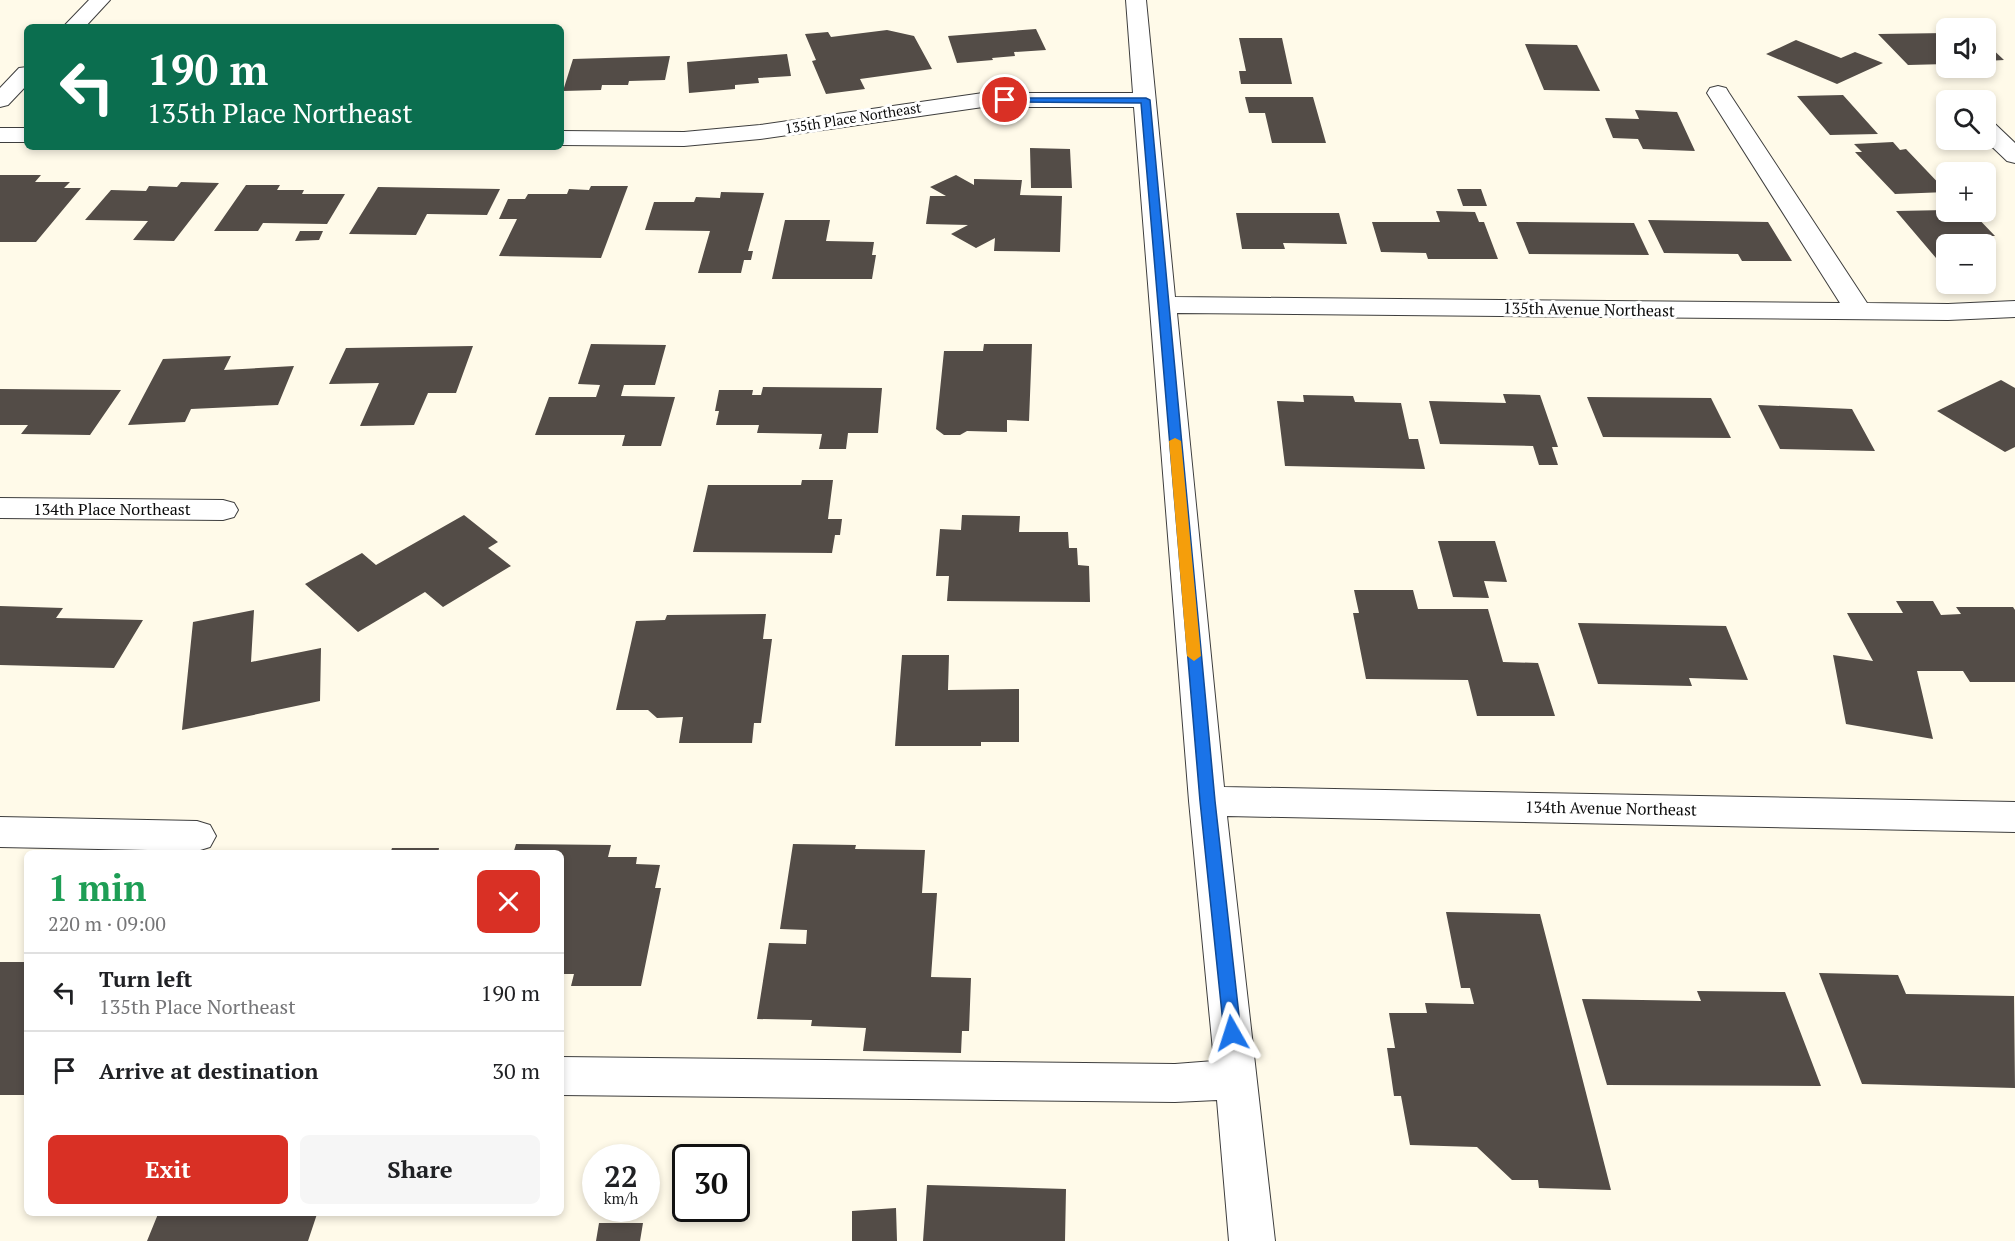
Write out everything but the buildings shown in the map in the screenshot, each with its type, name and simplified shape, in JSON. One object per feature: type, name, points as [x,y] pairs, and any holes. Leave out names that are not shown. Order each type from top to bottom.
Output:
[{"type":"street","points":[[76,24],[100,0]]},
{"type":"street","points":[[1136,0],[1207,801],[1252,1241]]},
{"type":"street","points":[[0,100],[24,76]]},
{"type":"street","points":[[1718,93],[1859,312]]},
{"type":"street","name":"135th Place Northeast","points":[[564,138],[694,138],[760,132],[983,100],[1146,100]]},
{"type":"street","points":[[0,135],[24,135]]},
{"type":"street","points":[[1996,138],[2015,156]]},
{"type":"street","name":"135th Avenue Northeast","points":[[1164,305],[1859,312],[2015,309]]},
{"type":"street","name":"134th Place Northeast","points":[[0,508],[223,510]]},
{"type":"street","name":"134th Avenue Northeast","points":[[1207,801],[2015,817]]},
{"type":"street","points":[[0,832],[197,836]]},
{"type":"street","points":[[564,1076],[1175,1083],[1237,1079]]},
{"type":"slow traffic","points":[[1175,441],[1194,656]]},
{"type":"route","points":[[1005,100],[1146,100],[1207,801],[1232,1033]]}]
